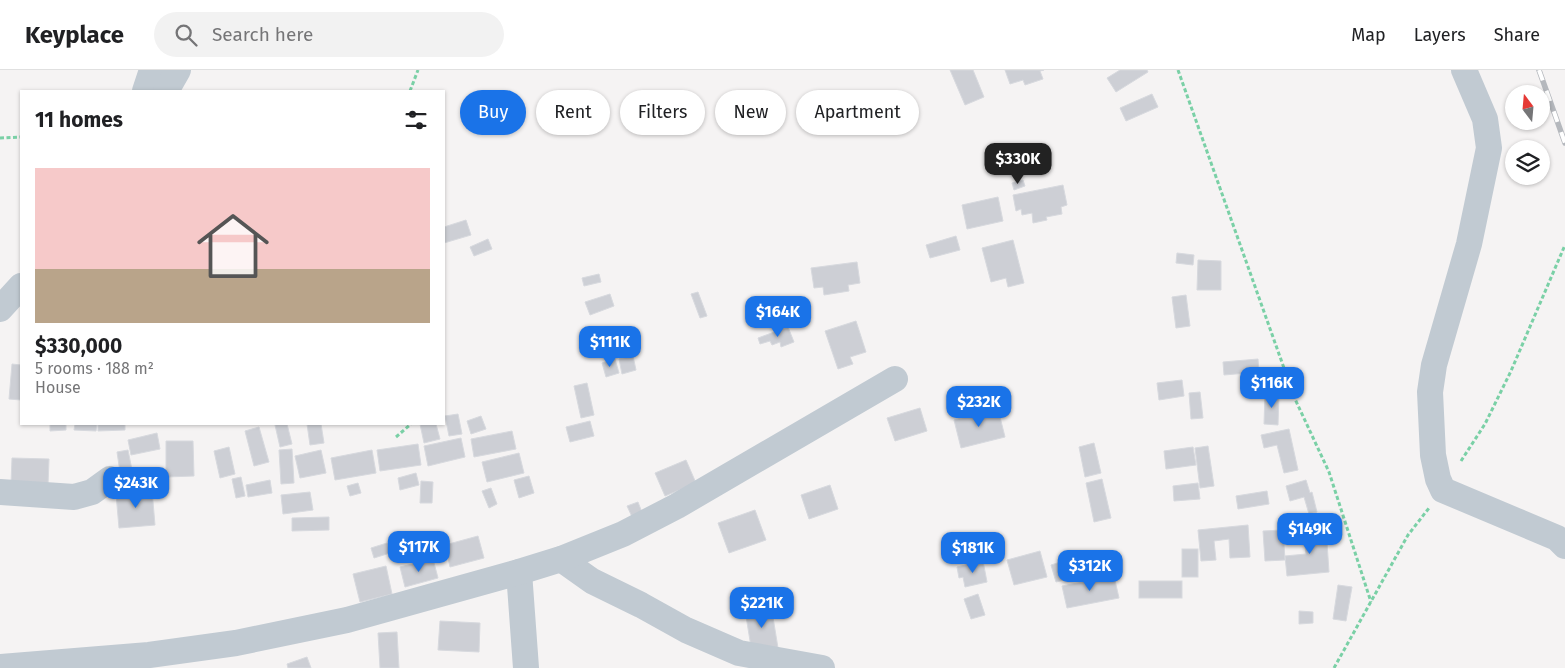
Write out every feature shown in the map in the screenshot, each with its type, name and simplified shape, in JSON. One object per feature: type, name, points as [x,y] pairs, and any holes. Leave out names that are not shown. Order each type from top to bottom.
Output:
[{"type":"street","points":[[145,90],[152,70]]},
{"type":"street","points":[[167,90],[178,70]]},
{"type":"street","points":[[1464,70],[1485,119],[1489,148],[1468,244],[1434,365],[1430,392],[1433,455],[1438,479],[1443,490],[1557,538],[1565,546]]},
{"type":"street","points":[[0,309],[20,287]]},
{"type":"street","points":[[0,667],[149,655],[236,643],[347,620],[561,559],[623,534],[678,506],[896,379]]},
{"type":"street","points":[[0,492],[74,497],[92,492],[110,479]]},
{"type":"street","points":[[561,559],[592,581],[642,605],[737,661],[822,668]]},
{"type":"street","points":[[519,572],[526,668]]},
{"type":"path","points":[[410,90],[418,70]]},
{"type":"path","points":[[1178,70],[1295,399],[1329,472],[1371,602]]},
{"type":"path","points":[[0,138],[20,137]]},
{"type":"path","points":[[1334,668],[1408,535],[1443,490],[1485,424],[1511,371],[1565,245]]},
{"type":"path","points":[[396,437],[410,425]]},
{"type":"building","points":[[950,70],[973,70],[984,97],[965,105]]},
{"type":"building","points":[[1005,70],[1044,70],[1040,71],[1043,79],[1025,85],[1023,80],[1010,84]]},
{"type":"building","points":[[1120,70],[1147,70],[1148,72],[1116,92],[1107,78]]},
{"type":"building","points":[[1152,94],[1158,107],[1126,121],[1120,108]]},
{"type":"building","points":[[1023,180],[1025,186],[1014,190],[1012,183]]},
{"type":"building","points":[[1063,185],[1067,205],[1061,207],[1062,214],[1046,217],[1047,220],[1033,223],[1032,213],[1022,215],[1021,209],[1016,211],[1013,195]]},
{"type":"building","points":[[998,197],[1003,221],[967,229],[962,205]]},
{"type":"building","points":[[466,220],[471,235],[445,243],[445,227]]},
{"type":"building","points":[[956,236],[960,250],[930,258],[926,245]]},
{"type":"building","points":[[488,239],[492,249],[474,256],[470,247]]},
{"type":"building","points":[[1013,240],[1024,283],[1008,287],[1006,278],[991,282],[982,248]]},
{"type":"building","points":[[1177,253],[1194,255],[1193,265],[1176,263]]},
{"type":"building","points":[[1198,260],[1221,261],[1221,290],[1197,290]]},
{"type":"building","points":[[857,262],[860,283],[848,285],[849,291],[824,295],[823,287],[814,288],[811,268]]},
{"type":"building","points":[[599,274],[601,282],[584,286],[582,278]]},
{"type":"building","points":[[698,292],[707,316],[700,318],[691,294]]},
{"type":"building","points":[[610,294],[614,306],[590,315],[585,302]]},
{"type":"building","points":[[1186,295],[1190,326],[1176,328],[1172,297]]},
{"type":"building","points":[[856,321],[866,352],[850,357],[853,364],[838,369],[825,331]]},
{"type":"building","points":[[788,327],[794,342],[781,347],[780,342],[772,345],[770,341],[760,344],[758,338]]},
{"type":"building","points":[[633,356],[636,370],[622,374],[619,359]]},
{"type":"building","points":[[615,359],[619,373],[606,377],[602,363]]},
{"type":"building","points":[[1258,359],[1259,372],[1224,375],[1223,362]]},
{"type":"building","points":[[12,364],[20,365],[20,400],[9,399]]},
{"type":"building","points":[[1182,380],[1184,396],[1159,400],[1157,383]]},
{"type":"building","points":[[587,383],[594,415],[581,418],[574,386]]},
{"type":"building","points":[[1200,392],[1203,418],[1191,419],[1189,393]]},
{"type":"building","points":[[1265,393],[1279,393],[1278,425],[1264,424]]},
{"type":"building","points":[[920,408],[927,431],[895,441],[887,418]]},
{"type":"building","points":[[998,409],[1005,437],[961,448],[954,420]]},
{"type":"building","points":[[458,414],[462,434],[449,436],[445,416]]},
{"type":"building","points":[[481,416],[486,429],[471,434],[467,421]]},
{"type":"building","points":[[590,421],[594,436],[570,442],[566,427]]},
{"type":"building","points":[[50,425],[66,425],[66,430],[50,431]]},
{"type":"building","points":[[75,425],[97,425],[96,431],[74,430]]},
{"type":"building","points":[[98,425],[125,425],[125,430],[98,431]]},
{"type":"building","points":[[275,425],[287,425],[292,444],[280,447]]},
{"type":"building","points":[[307,425],[321,425],[324,443],[310,445]]},
{"type":"building","points":[[420,425],[436,425],[440,439],[424,443]]},
{"type":"building","points":[[259,427],[269,462],[254,466],[245,431]]},
{"type":"building","points":[[1289,429],[1298,470],[1284,473],[1277,445],[1264,448],[1261,435]]},
{"type":"building","points":[[512,431],[516,449],[474,457],[471,439]]},
{"type":"building","points":[[157,433],[160,449],[131,455],[128,440]]},
{"type":"building","points":[[461,438],[465,457],[428,466],[424,446]]},
{"type":"building","points":[[166,441],[193,441],[194,476],[166,477]]},
{"type":"building","points":[[1094,443],[1101,473],[1085,477],[1079,447]]},
{"type":"building","points":[[418,444],[421,465],[380,471],[377,450]]},
{"type":"building","points":[[1208,446],[1214,486],[1200,488],[1195,448]]},
{"type":"building","points":[[229,447],[235,474],[220,478],[214,451]]},
{"type":"building","points":[[1193,447],[1196,465],[1166,469],[1164,451]]},
{"type":"building","points":[[292,449],[294,483],[281,484],[279,450]]},
{"type":"building","points":[[128,450],[132,470],[120,472],[117,452]]},
{"type":"building","points":[[321,450],[326,473],[300,478],[295,456]]},
{"type":"building","points":[[372,450],[376,473],[335,480],[331,458]]},
{"type":"building","points":[[519,453],[524,473],[487,482],[482,462]]},
{"type":"building","points":[[12,458],[49,459],[48,485],[11,484]]},
{"type":"building","points":[[686,460],[696,483],[665,496],[655,473]]},
{"type":"building","points":[[416,473],[419,485],[400,490],[398,478]]},
{"type":"building","points":[[529,476],[534,493],[519,498],[514,480]]},
{"type":"building","points":[[241,477],[245,496],[236,498],[232,479]]},
{"type":"building","points":[[1102,479],[1111,518],[1094,522],[1086,483]]},
{"type":"building","points":[[270,480],[272,493],[248,497],[246,485]]},
{"type":"building","points":[[1306,480],[1310,493],[1312,492],[1317,512],[1309,514],[1304,497],[1290,501],[1286,486]]},
{"type":"building","points":[[421,481],[433,482],[432,503],[420,503]]},
{"type":"building","points":[[358,483],[361,493],[350,496],[347,486]]},
{"type":"building","points":[[1198,483],[1200,499],[1174,501],[1173,486]]},
{"type":"building","points":[[830,485],[838,509],[809,519],[801,495]]},
{"type":"building","points":[[491,488],[497,504],[489,508],[482,491]]},
{"type":"building","points":[[152,490],[155,525],[119,528],[116,494]]},
{"type":"building","points":[[1267,491],[1269,504],[1238,509],[1236,496]]},
{"type":"building","points":[[310,492],[313,510],[283,514],[281,495]]},
{"type":"building","points":[[638,502],[643,515],[633,519],[627,506]]},
{"type":"building","points":[[755,510],[766,540],[729,553],[718,523]]},
{"type":"building","points":[[329,517],[329,530],[292,531],[292,518]]},
{"type":"building","points":[[1248,525],[1250,557],[1230,558],[1229,539],[1214,541],[1216,560],[1201,561],[1198,530]]},
{"type":"building","points":[[1326,528],[1329,572],[1287,576],[1285,556],[1306,554],[1303,530]]},
{"type":"building","points":[[1283,530],[1285,560],[1265,561],[1263,531]]},
{"type":"building","points":[[478,536],[484,558],[450,567],[445,545]]},
{"type":"building","points":[[432,538],[437,556],[423,559],[418,541]]},
{"type":"building","points":[[387,543],[390,553],[374,558],[371,548]]},
{"type":"building","points":[[1182,549],[1198,549],[1198,577],[1182,577]]},
{"type":"building","points":[[1040,551],[1047,577],[1014,585],[1007,560]]},
{"type":"building","points":[[433,559],[438,578],[405,587],[400,567]]},
{"type":"building","points":[[1067,560],[1073,578],[1056,582],[1051,565]]},
{"type":"building","points":[[983,561],[987,582],[965,587],[963,577],[959,578],[957,567]]},
{"type":"building","points":[[386,566],[392,594],[360,602],[353,574]]},
{"type":"building","points":[[1114,576],[1119,598],[1067,608],[1062,586]]},
{"type":"building","points":[[1139,581],[1182,581],[1182,598],[1139,598]]},
{"type":"building","points":[[1338,585],[1352,587],[1346,621],[1333,619]]},
{"type":"building","points":[[978,594],[985,615],[971,619],[964,599]]},
{"type":"building","points":[[771,605],[778,648],[752,653],[745,610]]},
{"type":"building","points":[[1299,611],[1313,612],[1313,623],[1299,624]]},
{"type":"building","points":[[440,621],[480,623],[479,652],[438,650]]},
{"type":"building","points":[[397,632],[399,668],[380,668],[378,633]]},
{"type":"building","points":[[307,657],[311,668],[288,668],[287,664]]},
{"type":"railway","points":[[1539,70],[1565,143]]}]
